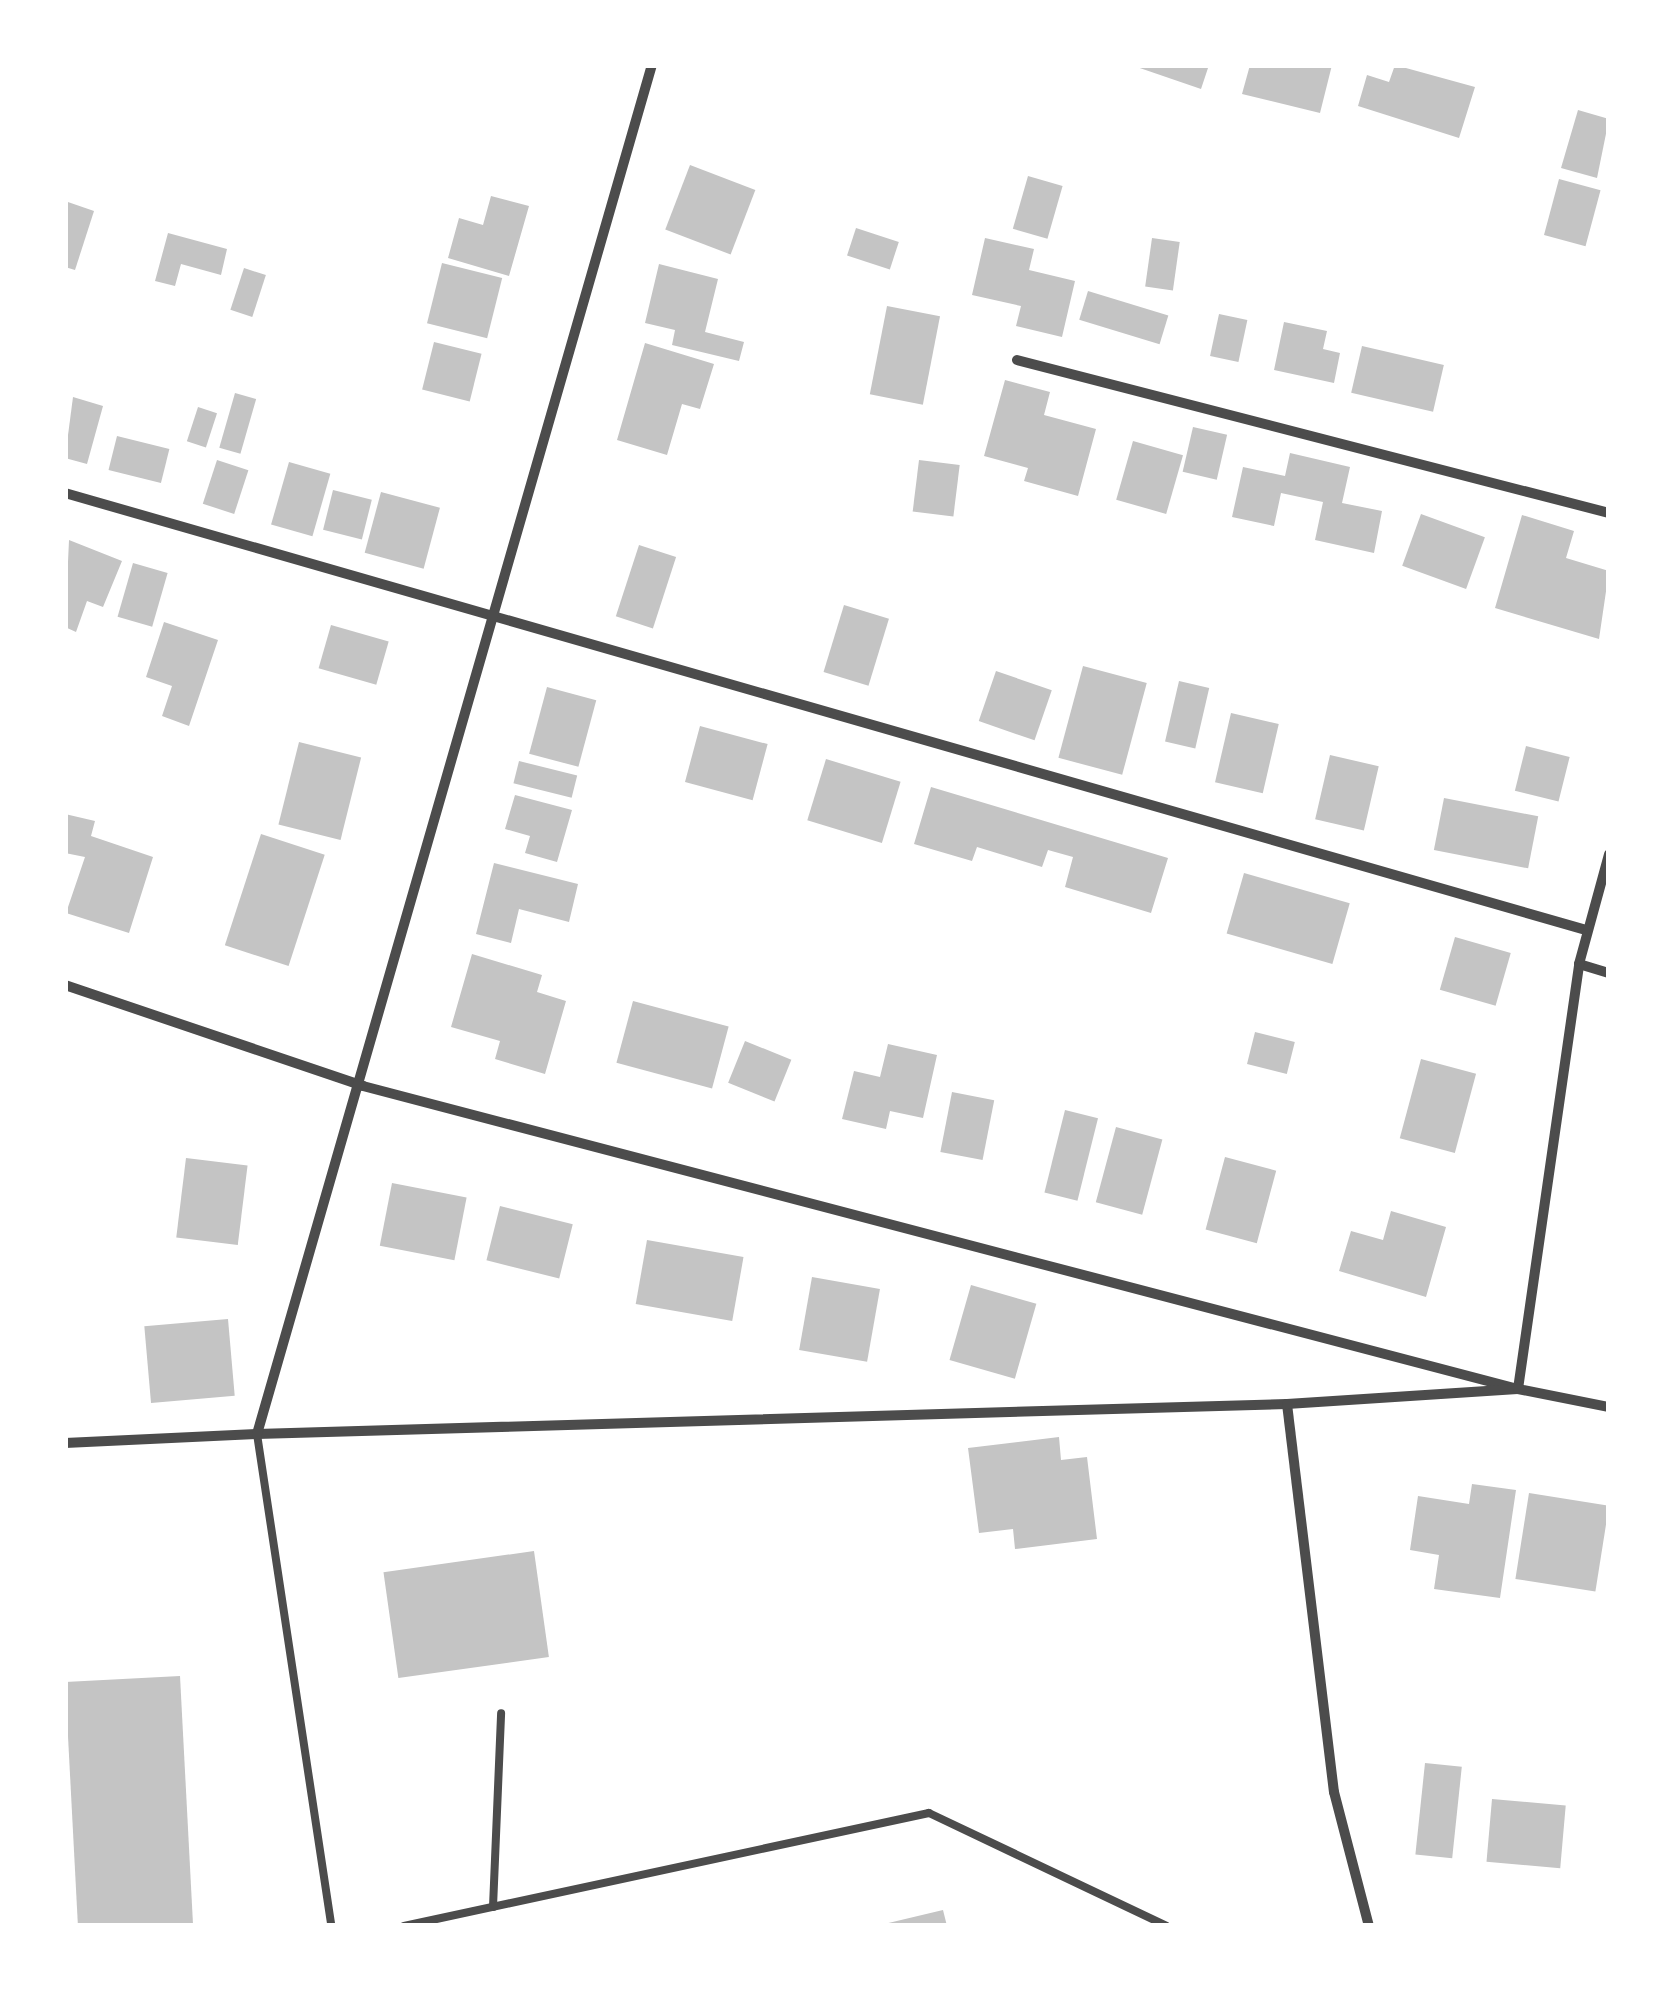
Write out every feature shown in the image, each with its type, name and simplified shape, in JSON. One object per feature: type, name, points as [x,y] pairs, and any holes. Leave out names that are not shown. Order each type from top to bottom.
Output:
[{"type":"street","points":[[258,1434],[364,1086],[652,65]]},
{"type":"street","points":[[1017,360],[1609,512]]},
{"type":"street","points":[[65,493],[1586,930]]},
{"type":"street","points":[[1518,1389],[1580,964],[1609,854]]},
{"type":"street","points":[[1580,964],[1609,973]]},
{"type":"street","points":[[65,985],[364,1086],[1518,1389],[1609,1408]]},
{"type":"street","points":[[65,1443],[1287,1404],[1518,1389]]},
{"type":"street","points":[[1287,1404],[1334,1792],[1369,1926]]},
{"type":"lane","points":[[258,1434],[331,1926]]},
{"type":"lane","points":[[493,1907],[501,1713]]},
{"type":"lane","points":[[404,1926],[929,1812],[1167,1926]]},
{"type":"building","points":[[1131,65],[1209,65],[1201,89]]},
{"type":"building","points":[[1250,65],[1332,65],[1320,113],[1242,94]]},
{"type":"building","points":[[1395,65],[1475,87],[1459,138],[1358,106],[1367,75],[1389,82]]},
{"type":"building","points":[[1578,110],[1609,119],[1597,178],[1561,168]]},
{"type":"building","points":[[690,165],[755,190],[731,255],[665,229]]},
{"type":"building","points":[[1028,176],[1063,186],[1047,239],[1013,229]]},
{"type":"building","points":[[1559,179],[1601,190],[1586,246],[1544,235]]},
{"type":"building","points":[[491,196],[529,206],[509,276],[448,258],[459,218],[483,225]]},
{"type":"building","points":[[65,201],[94,211],[75,270],[65,267]]},
{"type":"building","points":[[856,228],[899,242],[890,269],[847,256]]},
{"type":"building","points":[[168,233],[227,249],[221,275],[181,264],[175,286],[155,281]]},
{"type":"building","points":[[985,238],[1034,249],[1029,270],[1075,281],[1062,337],[1016,326],[1021,306],[972,295]]},
{"type":"building","points":[[1152,238],[1180,242],[1173,290],[1145,287]]},
{"type":"building","points":[[442,263],[502,278],[487,338],[427,323]]},
{"type":"building","points":[[659,264],[718,279],[705,332],[744,342],[739,361],[672,345],[675,330],[645,323]]},
{"type":"building","points":[[244,268],[266,275],[252,317],[230,310]]},
{"type":"building","points":[[1088,291],[1168,316],[1160,344],[1079,320]]},
{"type":"building","points":[[887,306],[940,316],[923,405],[870,394]]},
{"type":"building","points":[[1219,314],[1247,320],[1238,362],[1210,356]]},
{"type":"building","points":[[1284,322],[1327,331],[1323,349],[1340,353],[1334,383],[1274,370]]},
{"type":"building","points":[[434,342],[482,354],[470,401],[422,390]]},
{"type":"building","points":[[645,343],[714,364],[700,409],[682,404],[667,455],[617,440]]},
{"type":"building","points":[[1362,346],[1444,365],[1433,412],[1351,393]]},
{"type":"building","points":[[1005,380],[1050,392],[1044,415],[1096,429],[1078,496],[1024,481],[1028,468],[984,456]]},
{"type":"building","points":[[235,393],[256,399],[240,454],[219,448]]},
{"type":"building","points":[[73,397],[103,406],[87,464],[65,458]]},
{"type":"building","points":[[198,407],[217,413],[206,447],[187,441]]},
{"type":"building","points":[[1193,427],[1227,435],[1217,480],[1183,472]]},
{"type":"building","points":[[117,436],[169,449],[161,483],[109,470]]},
{"type":"building","points":[[1133,441],[1183,455],[1166,514],[1116,500]]},
{"type":"building","points":[[1290,453],[1350,467],[1342,503],[1382,511],[1374,553],[1315,540],[1323,502],[1281,493],[1274,526],[1232,517],[1243,467],[1285,476]]},
{"type":"building","points":[[217,460],[248,470],[234,514],[203,504]]},
{"type":"building","points":[[919,460],[960,465],[953,517],[913,512]]},
{"type":"building","points":[[289,462],[330,474],[312,536],[271,524]]},
{"type":"building","points":[[333,490],[372,500],[362,539],[323,530]]},
{"type":"building","points":[[381,492],[440,508],[424,569],[365,553]]},
{"type":"building","points":[[1421,514],[1485,537],[1466,589],[1402,566]]},
{"type":"building","points":[[1522,515],[1574,531],[1566,558],[1609,571],[1599,639],[1495,608]]},
{"type":"building","points":[[69,540],[122,561],[103,607],[87,601],[76,632],[65,627]]},
{"type":"building","points":[[639,545],[676,557],[653,628],[616,616]]},
{"type":"building","points":[[133,563],[168,573],[152,627],[118,617]]},
{"type":"building","points":[[844,605],[889,619],[868,686],[824,672]]},
{"type":"building","points":[[164,622],[218,640],[189,726],[162,716],[172,686],[146,677]]},
{"type":"building","points":[[331,625],[389,642],[376,685],[319,668]]},
{"type":"building","points":[[1083,666],[1147,683],[1122,775],[1058,758]]},
{"type":"building","points":[[996,671],[1052,690],[1035,740],[979,721]]},
{"type":"building","points":[[1179,681],[1209,688],[1195,748],[1165,741]]},
{"type":"building","points":[[547,687],[596,700],[578,767],[529,754]]},
{"type":"building","points":[[1231,713],[1279,724],[1263,793],[1215,782]]},
{"type":"building","points":[[700,726],[768,744],[753,800],[685,782]]},
{"type":"building","points":[[299,742],[361,757],[341,840],[278,824]]},
{"type":"building","points":[[1526,746],[1570,757],[1559,802],[1515,791]]},
{"type":"building","points":[[1330,755],[1379,766],[1364,831],[1315,819]]},
{"type":"building","points":[[826,759],[901,782],[882,843],[807,820]]},
{"type":"building","points":[[519,761],[577,776],[572,798],[513,783]]},
{"type":"building","points":[[931,787],[1168,858],[1151,913],[1065,887],[1073,857],[1048,850],[1042,867],[977,847],[972,861],[914,844]]},
{"type":"building","points":[[515,795],[572,810],[557,862],[525,853],[530,836],[505,829]]},
{"type":"building","points":[[1444,798],[1538,816],[1528,868],[1434,850]]},
{"type":"building","points":[[65,814],[95,821],[91,836],[153,857],[129,933],[66,913],[85,857],[65,853]]},
{"type":"building","points":[[261,834],[325,855],[289,966],[225,945]]},
{"type":"building","points":[[494,863],[578,884],[569,922],[519,909],[511,943],[476,934]]},
{"type":"building","points":[[1244,873],[1350,903],[1332,964],[1227,934]]},
{"type":"building","points":[[1455,937],[1511,953],[1496,1006],[1440,990]]},
{"type":"building","points":[[472,954],[542,975],[537,992],[566,1001],[545,1074],[495,1059],[500,1041],[451,1027]]},
{"type":"building","points":[[633,1001],[729,1027],[712,1088],[616,1063]]},
{"type":"building","points":[[1255,1032],[1295,1042],[1287,1074],[1247,1064]]},
{"type":"building","points":[[745,1041],[791,1060],[775,1101],[728,1083]]},
{"type":"building","points":[[888,1044],[937,1055],[923,1118],[890,1111],[886,1129],[842,1119],[854,1071],[880,1077]]},
{"type":"building","points":[[1421,1059],[1476,1074],[1455,1153],[1400,1138]]},
{"type":"building","points":[[952,1092],[994,1100],[983,1160],[940,1152]]},
{"type":"building","points":[[1065,1110],[1098,1118],[1077,1201],[1044,1192]]},
{"type":"building","points":[[1116,1127],[1162,1139],[1142,1215],[1096,1202]]},
{"type":"building","points":[[1225,1157],[1276,1171],[1257,1243],[1206,1229]]},
{"type":"building","points":[[186,1158],[248,1166],[238,1245],[176,1237]]},
{"type":"building","points":[[392,1183],[467,1198],[454,1260],[380,1246]]},
{"type":"building","points":[[500,1206],[573,1224],[559,1278],[486,1260]]},
{"type":"building","points":[[1391,1211],[1446,1227],[1426,1297],[1339,1271],[1351,1231],[1383,1240]]},
{"type":"building","points":[[647,1240],[744,1257],[732,1321],[636,1304]]},
{"type":"building","points":[[812,1277],[880,1289],[867,1362],[799,1350]]},
{"type":"building","points":[[971,1285],[1036,1304],[1015,1379],[950,1360]]},
{"type":"building","points":[[228,1319],[235,1396],[151,1403],[144,1326]]},
{"type":"building","points":[[1059,1437],[1061,1460],[1087,1457],[1097,1539],[1015,1549],[1013,1529],[979,1533],[968,1448]]},
{"type":"building","points":[[1472,1484],[1516,1490],[1500,1598],[1434,1589],[1439,1555],[1410,1550],[1418,1496],[1469,1504]]},
{"type":"building","points":[[1529,1493],[1609,1506],[1595,1592],[1515,1579]]},
{"type":"building","points":[[534,1551],[549,1657],[398,1678],[383,1572]]},
{"type":"building","points":[[180,1676],[193,1926],[78,1926],[65,1682]]},
{"type":"building","points":[[1425,1763],[1462,1767],[1452,1858],[1415,1854]]},
{"type":"building","points":[[1492,1799],[1566,1805],[1560,1868],[1487,1862]]},
{"type":"building","points":[[943,1910],[947,1926],[880,1926],[880,1925]]}]
